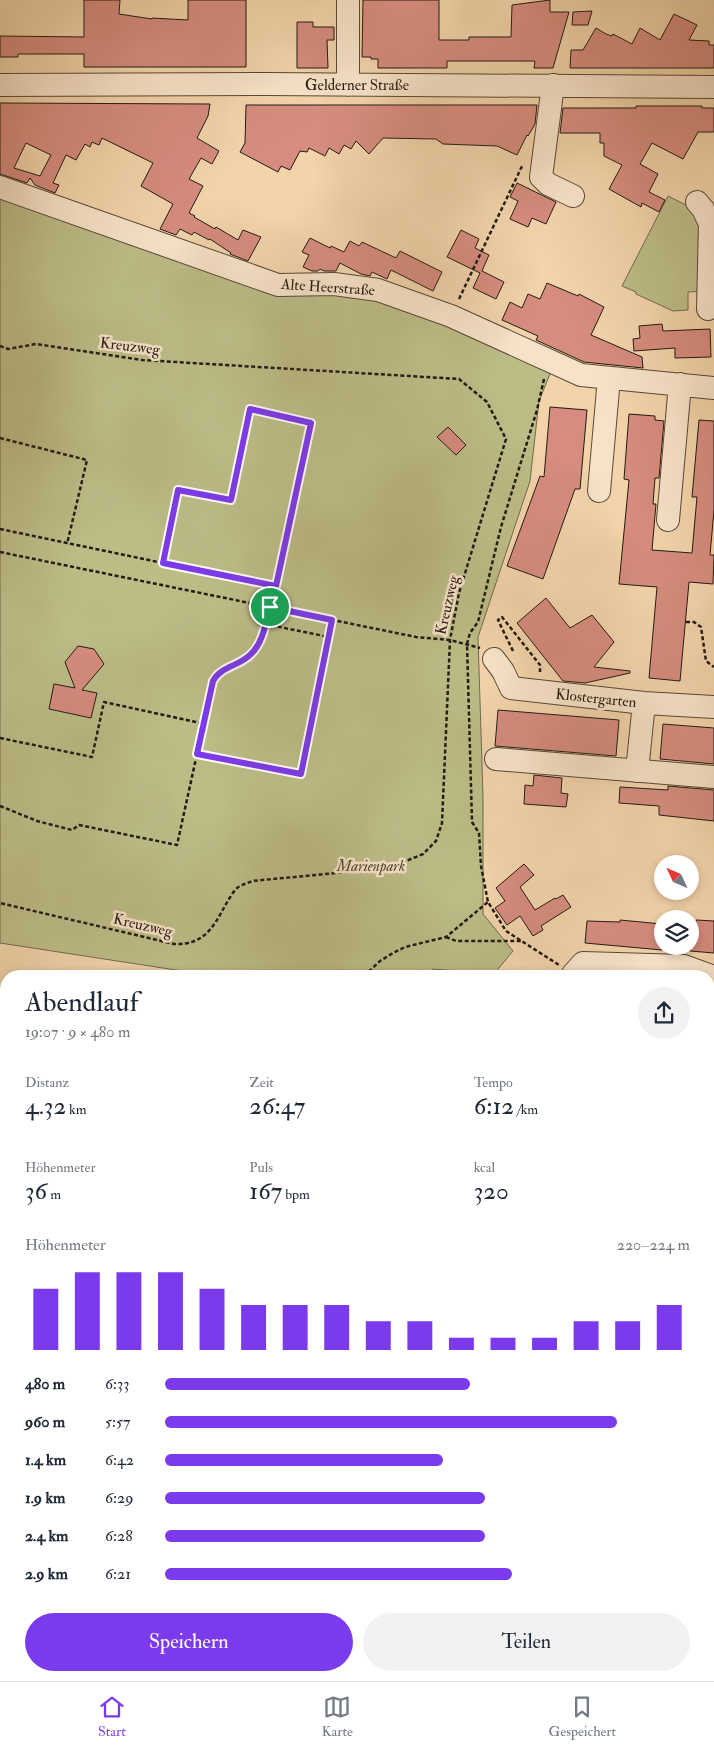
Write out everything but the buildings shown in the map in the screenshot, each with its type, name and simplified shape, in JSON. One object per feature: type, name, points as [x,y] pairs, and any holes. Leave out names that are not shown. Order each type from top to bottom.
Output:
[{"type":"street","points":[[348,0],[348,85]]},
{"type":"street","name":"Gelderner Straße","points":[[0,85],[553,85],[714,87]]},
{"type":"street","points":[[553,85],[541,177],[548,184],[573,196]]},
{"type":"street","name":"Alte Heerstraße","points":[[0,187],[278,285],[334,284],[378,290],[451,316],[581,375],[714,388]]},
{"type":"street","points":[[697,202],[703,209],[710,224],[706,309]]},
{"type":"street","points":[[600,491],[609,378]]},
{"type":"street","points":[[668,520],[680,384]]},
{"type":"street","name":"Klostergarten","points":[[504,657],[503,670],[512,688],[644,703],[714,707]]},
{"type":"street","points":[[637,771],[644,703]]},
{"type":"street","points":[[496,759],[714,777]]},
{"type":"street","points":[[600,970],[684,966],[695,970]]},
{"type":"path","points":[[451,316],[526,157]]},
{"type":"path","name":"Kreuzweg","points":[[0,346],[8,348],[36,344],[142,360],[459,379],[487,402],[506,439],[460,593],[450,640],[442,823],[436,840],[423,854],[389,868],[252,881],[239,886],[214,926],[203,938],[186,945],[174,944],[0,903]]},
{"type":"path","points":[[548,361],[537,410],[501,527],[478,622],[470,633],[467,644],[472,822],[479,833],[481,866],[488,902],[506,931],[521,941],[577,970]]},
{"type":"path","points":[[0,806],[37,821],[72,830],[79,825],[177,845],[215,677],[220,672],[251,655],[258,647],[276,586],[311,423],[250,409],[231,500],[178,490],[163,563]]},
{"type":"path","points":[[0,438],[87,460],[67,544]]},
{"type":"path","points":[[0,529],[276,586]]},
{"type":"path","points":[[0,552],[416,638],[450,640],[488,650],[504,657]]},
{"type":"path","points":[[504,657],[498,620],[502,617],[540,665]]},
{"type":"path","points":[[197,754],[301,774],[332,620]]},
{"type":"path","points":[[686,622],[694,622],[701,627],[706,661],[714,667]]},
{"type":"path","points":[[265,624],[329,637]]},
{"type":"path","points":[[0,738],[92,757],[104,702],[205,724]]},
{"type":"path","points":[[370,970],[393,953],[446,937],[488,902]]},
{"type":"path","points":[[446,937],[456,941],[521,941]]},
{"type":"green space","points":[[668,196],[704,214],[707,291],[688,292],[688,310],[673,311],[622,286]]},
{"type":"green space","name":"Marienpark","points":[[0,199],[278,288],[379,299],[552,369],[539,401],[530,481],[478,637],[483,797],[483,914],[513,951],[497,970],[176,970],[0,943]]},
{"type":"route","points":[[270,607],[258,647],[251,655],[220,672],[213,681],[197,754],[301,774],[332,620],[270,607],[276,586],[311,423],[250,409],[231,500],[178,490],[163,563],[276,586],[270,607]]}]
